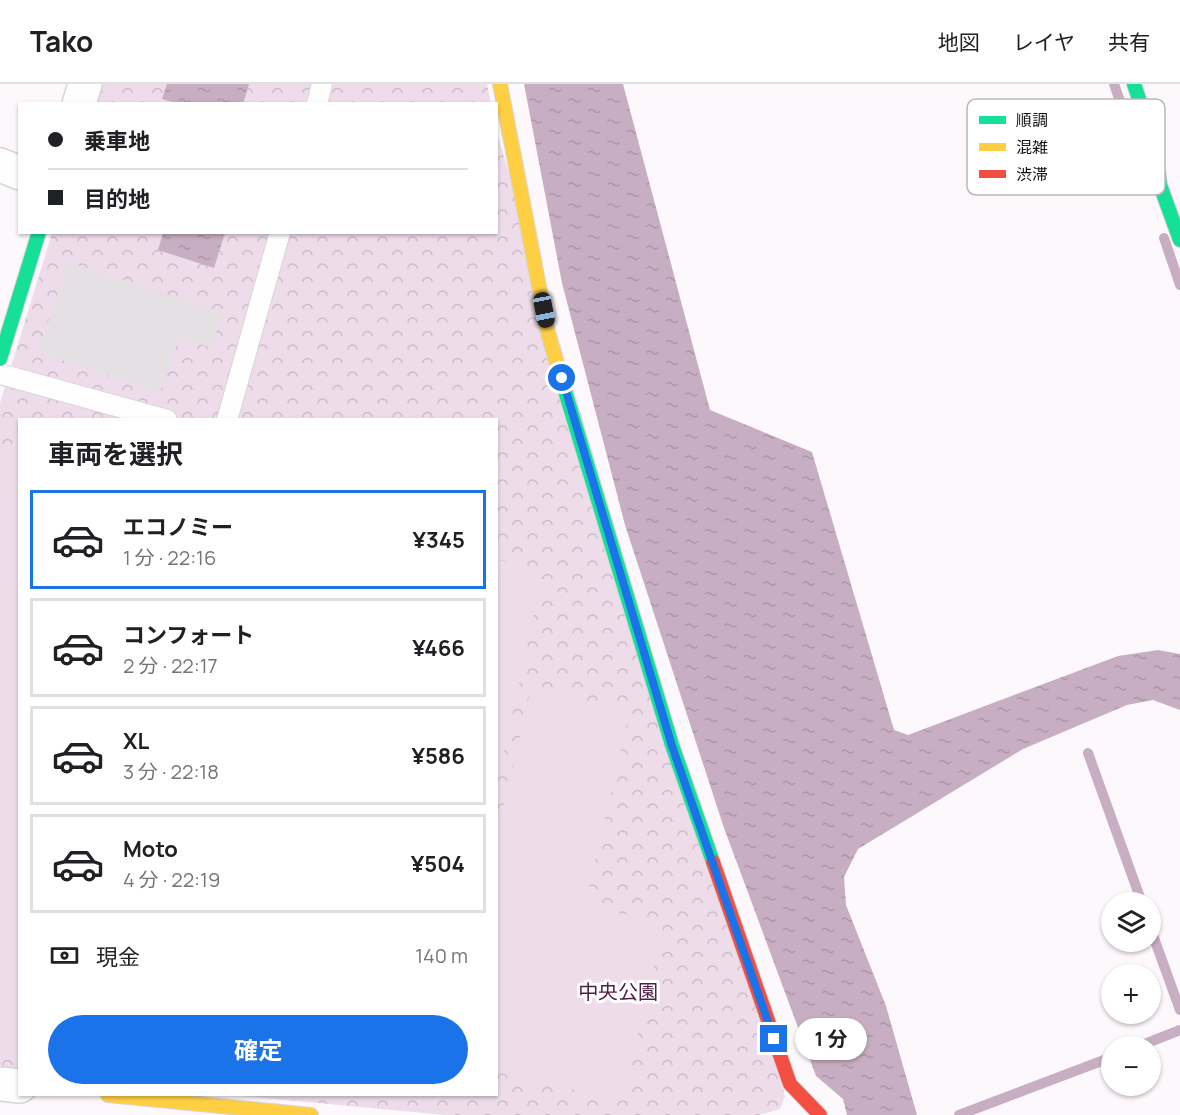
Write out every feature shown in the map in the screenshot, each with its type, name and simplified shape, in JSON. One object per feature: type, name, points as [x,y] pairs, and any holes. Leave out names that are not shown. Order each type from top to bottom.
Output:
[{"type":"street","points":[[80,102],[85,84]]},
{"type":"street","points":[[500,84],[548,333],[672,746],[790,1084],[813,1114]]},
{"type":"street","points":[[1134,84],[1139,99]]},
{"type":"street","points":[[0,165],[18,172]]},
{"type":"street","points":[[1164,195],[1180,240]]},
{"type":"street","points":[[0,359],[38,234]]},
{"type":"street","points":[[0,1084],[18,1086]]},
{"type":"street","points":[[118,1096],[311,1115]]},
{"type":"lane","points":[[318,102],[322,84]]},
{"type":"lane","points":[[228,418],[279,234]]},
{"type":"lane","points":[[0,374],[160,418]]},
{"type":"green space","points":[[98,84],[487,84],[491,102],[93,102]]},
{"type":"green space","name":"中央公園","points":[[498,136],[785,1096],[780,1109],[759,1115],[445,1115],[243,1096],[498,1096],[498,418],[18,418],[18,1075],[0,1073],[0,403],[52,234],[498,234]]},
{"type":"green space","points":[[18,443],[18,1060],[0,1058],[0,472],[5,450]]},
{"type":"green space","points":[[498,560],[543,573],[498,781]]},
{"type":"green space","points":[[531,688],[630,710],[585,905],[664,923],[622,1101],[498,1072],[498,833]]},
{"type":"water","points":[[167,84],[249,84],[244,102],[173,102],[162,99]]},
{"type":"water","points":[[524,84],[623,84],[710,410],[812,452],[894,730],[908,735],[1118,656],[1158,650],[1180,654],[1180,710],[1153,700],[1127,705],[1023,749],[858,849],[844,877],[846,905],[886,1006],[917,1115],[847,1115],[843,1099],[816,1076],[724,828],[625,525],[562,283]]},
{"type":"water","points":[[162,234],[225,234],[214,268],[158,250]]},
{"type":"building","points":[[68,262],[223,313],[211,348],[179,337],[160,393],[38,352]]},
{"type":"waterway","points":[[1114,84],[1119,99]]},
{"type":"waterway","points":[[1164,238],[1180,285]]},
{"type":"waterway","points":[[1088,753],[1138,892]]},
{"type":"waterway","points":[[1159,952],[1180,1010]]},
{"type":"waterway","points":[[1161,1038],[1180,1030]]},
{"type":"waterway","points":[[959,1115],[1101,1061]]},
{"type":"traffic: fast","points":[[1134,84],[1139,99]]},
{"type":"traffic: fast","points":[[1164,195],[1180,240]]},
{"type":"traffic: fast","points":[[0,359],[38,234]]},
{"type":"traffic: fast","points":[[562,381],[672,745],[713,862]]},
{"type":"traffic: slow","points":[[500,84],[548,333],[562,381]]},
{"type":"traffic: slow","points":[[118,1096],[311,1115]]},
{"type":"traffic: jam","points":[[713,862],[790,1084],[820,1115]]},
{"type":"route","points":[[562,378],[672,746],[774,1039]]}]
